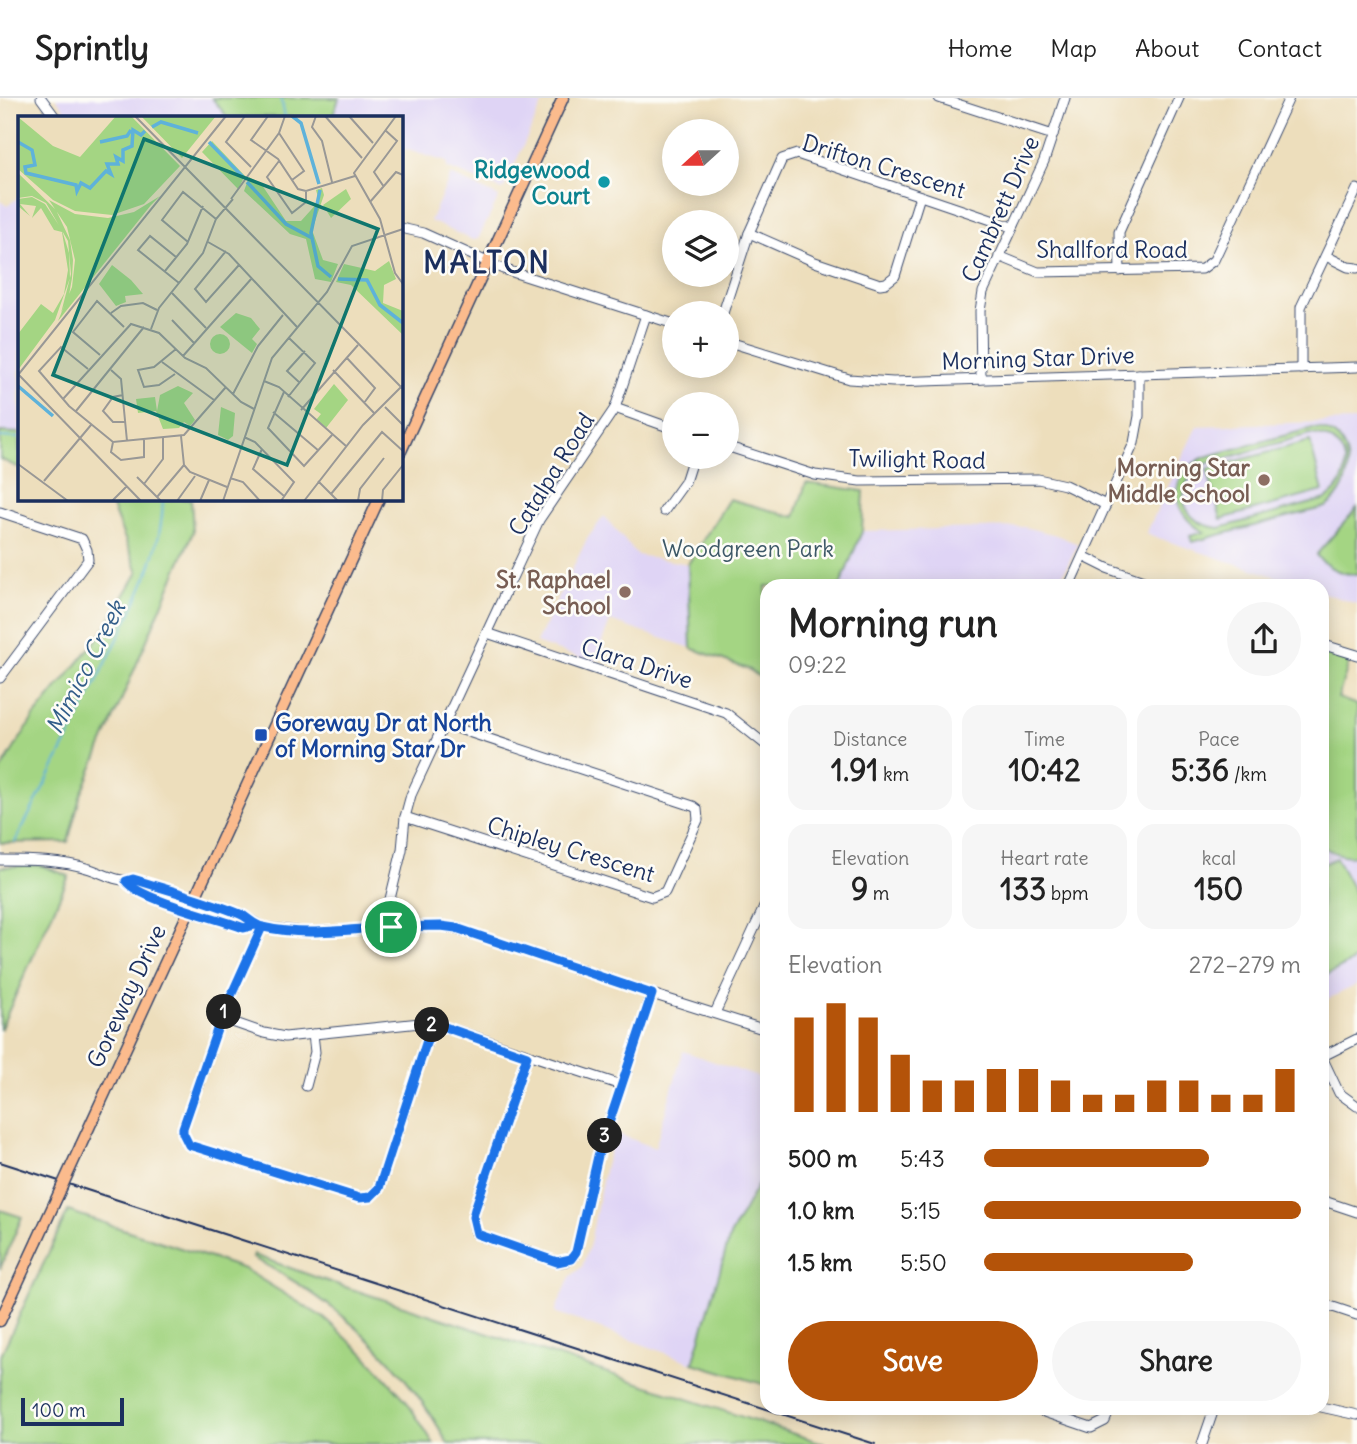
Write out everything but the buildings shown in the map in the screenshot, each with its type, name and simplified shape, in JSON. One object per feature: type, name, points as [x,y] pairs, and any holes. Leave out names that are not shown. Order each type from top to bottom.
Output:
[{"type":"main road","points":[[402,448],[563,98]]},
{"type":"main road","name":"Goreway Drive","points":[[0,1321],[379,500]]},
{"type":"street","points":[[41,98],[54,116]]},
{"type":"street","points":[[939,98],[1053,135]]},
{"type":"street","name":"Cambrett Drive","points":[[981,379],[981,302],[999,256],[1044,161],[1065,98]]},
{"type":"street","points":[[1119,271],[1119,232],[1180,98]]},
{"type":"street","name":"Shallford Road","points":[[999,256],[1038,272],[1202,269],[1214,260],[1289,98]]},
{"type":"street","name":"Drifton Crescent","points":[[727,301],[749,233],[782,159],[790,154],[1012,227]]},
{"type":"street","points":[[1301,369],[1300,314],[1357,189]]},
{"type":"street","points":[[749,233],[815,262],[880,284],[886,283],[895,276],[920,196]]},
{"type":"street","points":[[402,228],[423,233],[487,262],[662,320]]},
{"type":"street","points":[[1326,256],[1348,267],[1357,268]]},
{"type":"street","name":"Catalpa Road","points":[[391,927],[390,900],[411,795],[539,520],[615,408],[646,315]]},
{"type":"street","name":"Morning Star Drive","points":[[739,345],[849,379],[893,382],[1357,367]]},
{"type":"street","points":[[1072,579],[1136,436],[1139,374]]},
{"type":"street","points":[[615,408],[662,425]]},
{"type":"street","name":"Twilight Road","points":[[739,450],[815,475],[860,481],[1053,481],[1106,505]]},
{"type":"street","points":[[664,511],[685,482],[689,469]]},
{"type":"street","points":[[0,512],[82,540],[88,551],[88,560],[0,678]]},
{"type":"street","points":[[1083,556],[1138,579]]},
{"type":"street","name":"Clara Drive","points":[[487,633],[726,713],[760,740]]},
{"type":"street","points":[[1329,646],[1357,655]]},
{"type":"street","name":"Chipley Crescent","points":[[405,817],[652,897],[665,892],[698,820],[697,809],[693,806],[444,724]]},
{"type":"street","points":[[0,860],[64,863],[126,881],[133,879],[192,905],[243,915],[259,926],[305,932],[391,927],[456,928],[760,1028]]},
{"type":"street","points":[[715,1013],[760,916]]},
{"type":"street","points":[[259,926],[221,1018],[183,1128],[189,1145],[364,1199],[379,1188],[432,1025]]},
{"type":"street","points":[[527,1056],[475,1209],[474,1227],[477,1234],[557,1262],[571,1259],[576,1252],[598,1156],[652,994]]},
{"type":"street","points":[[221,1018],[285,1037],[420,1023],[432,1025],[621,1085]]},
{"type":"street","points":[[306,1086],[315,1052],[313,1034]]},
{"type":"street","points":[[1329,1054],[1357,1040]]},
{"type":"street","points":[[1329,1072],[1339,1093],[1357,1105]]},
{"type":"street","points":[[1329,1203],[1357,1212]]},
{"type":"street","points":[[1329,1306],[1357,1315]]},
{"type":"street","points":[[1329,1409],[1357,1415]]},
{"type":"street","points":[[1053,1415],[1091,1428],[1105,1421],[1108,1415]]},
{"type":"street","points":[[1202,1444],[1212,1415]]},
{"type":"shaded area","points":[[56,98],[212,98],[226,116],[69,116]]},
{"type":"shaded area","points":[[339,98],[545,98],[503,190],[447,168],[447,162],[402,148],[402,116],[333,116]]},
{"type":"shaded area","points":[[451,175],[499,197],[478,239],[473,240],[430,221]]},
{"type":"shaded area","points":[[18,198],[18,433],[0,432],[0,201],[7,206]]},
{"type":"shaded area","name":"Morning Star Middle School","points":[[1357,421],[1357,604],[1329,595],[1329,579],[1283,579],[1146,534],[1197,426]]},
{"type":"shaded area","name":"St. Raphael School","points":[[604,516],[637,555],[688,564],[691,648],[610,621],[594,663],[536,643],[587,539]]},
{"type":"shaded area","points":[[1024,527],[1078,544],[1060,579],[843,579],[862,531]]},
{"type":"shaded area","points":[[1357,819],[1357,985],[1329,998],[1329,833]]},
{"type":"shaded area","points":[[683,1051],[760,1078],[760,1181],[730,1236],[693,1363],[555,1312],[570,1277],[582,1267],[590,1244],[605,1166],[616,1133],[655,1148]]},
{"type":"green space","points":[[212,98],[339,98],[333,116],[226,116]]},
{"type":"green space","points":[[1313,428],[1327,431],[1338,439],[1345,449],[1348,461],[1343,486],[1336,498],[1326,507],[1192,542],[1190,536],[1204,532],[1184,515],[1177,494],[1184,473],[1205,457]],"holes":[[[1310,434],[1334,442],[1345,459],[1342,480],[1326,499],[1220,528],[1196,520],[1189,513],[1185,504],[1186,484],[1202,465]]]},
{"type":"green space","points":[[0,432],[18,433],[18,468],[0,459]]},
{"type":"green space","points":[[1310,441],[1323,491],[1221,519],[1207,469]]},
{"type":"green space","name":"Woodgreen Park","points":[[806,483],[864,491],[862,531],[843,579],[760,579],[760,678],[750,670],[691,648],[688,564],[729,499],[795,517]]},
{"type":"green space","points":[[109,500],[191,500],[193,532],[80,797],[68,842],[0,843],[0,771],[33,718],[103,632],[138,572]]},
{"type":"green space","points":[[1357,508],[1357,574],[1351,574],[1334,569],[1316,555]]},
{"type":"green space","points":[[1329,656],[1349,662],[1338,698],[1357,705],[1357,855],[1338,854],[1329,850]]},
{"type":"green space","points":[[1336,858],[1357,897],[1357,959],[1329,974],[1329,861]]},
{"type":"green space","points":[[40,865],[69,876],[0,1030],[0,867]]},
{"type":"green space","points":[[760,1181],[760,1383],[693,1363],[730,1236]]},
{"type":"green space","points":[[0,1210],[22,1217],[0,1269]]},
{"type":"green space","points":[[68,1211],[244,1269],[324,1318],[363,1353],[405,1399],[434,1444],[0,1444],[0,1357]]},
{"type":"green space","points":[[254,1255],[825,1444],[448,1444],[410,1386],[365,1336],[313,1293],[253,1258]]},
{"type":"waterway","name":"Mimico Creek","points":[[281,98],[285,116]]},
{"type":"waterway","points":[[0,437],[18,438]]},
{"type":"waterway","name":"Mimico Creek","points":[[15,842],[142,587],[157,544],[163,500]]},
{"type":"railway","points":[[0,1162],[760,1407]]},
{"type":"railway","points":[[785,1415],[875,1444]]},
{"type":"place","name":"Ridgewood Court","points":[[604,182]]},
{"type":"place","name":"Morning Star Middle School","points":[[1264,480]]},
{"type":"place","name":"St. Raphael School","points":[[625,592]]},
{"type":"place","name":"Goreway Dr at North of Morning Star Dr","points":[[261,735]]},
{"type":"district","name":"MALTON","points":[[487,262]]},
{"type":"route","points":[[391,927],[305,932],[262,927],[243,915],[178,893],[133,879],[126,881],[131,888],[171,904],[244,928],[255,925],[262,927],[221,1018],[183,1128],[185,1140],[189,1145],[359,1198],[370,1197],[379,1188],[432,1025],[442,1026],[527,1056],[475,1209],[473,1217],[477,1234],[557,1262],[571,1259],[576,1252],[598,1156],[652,994],[456,928],[391,927]]}]
